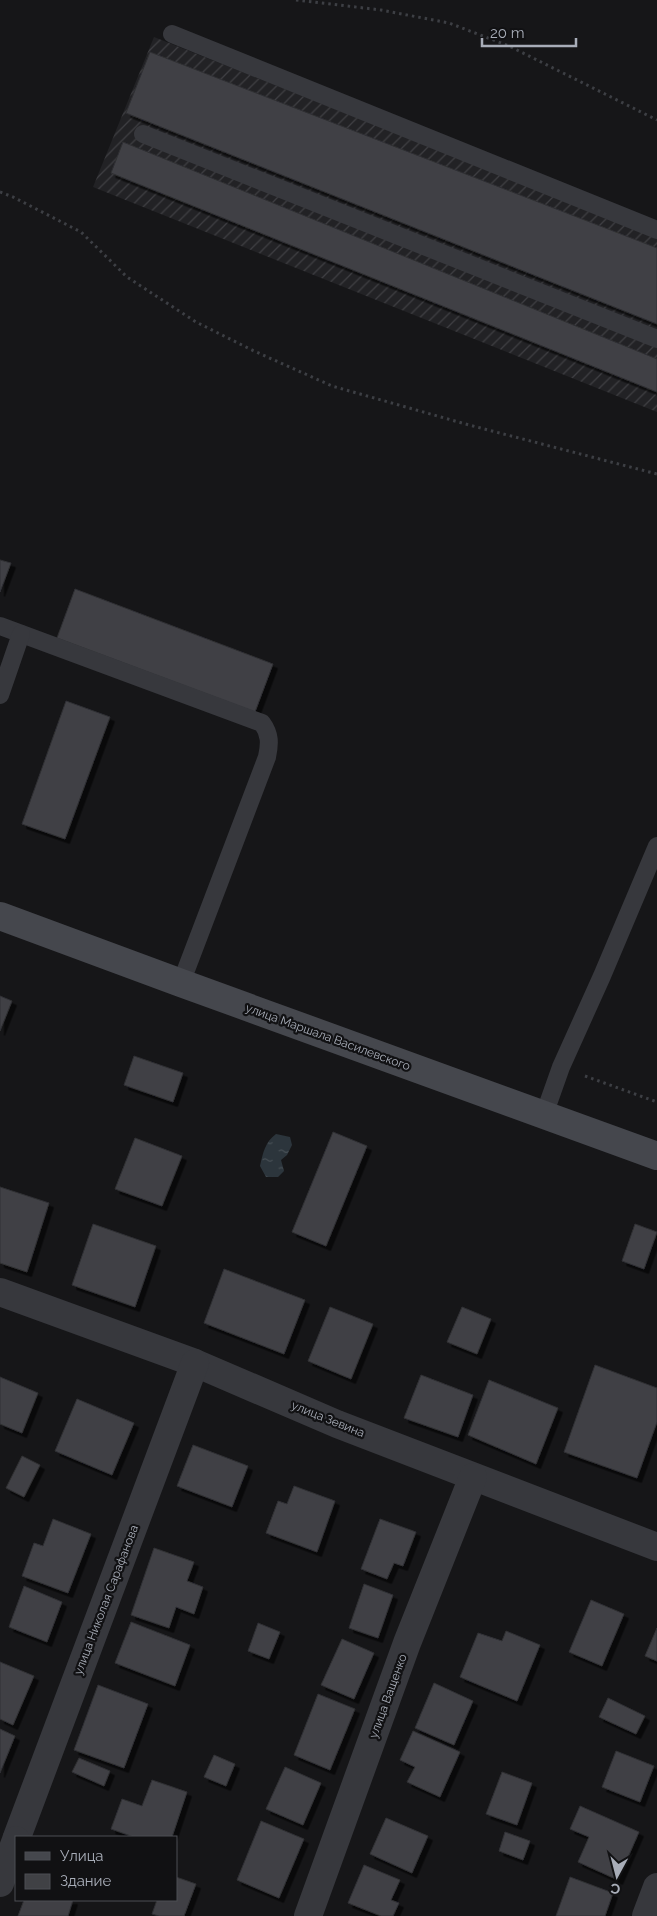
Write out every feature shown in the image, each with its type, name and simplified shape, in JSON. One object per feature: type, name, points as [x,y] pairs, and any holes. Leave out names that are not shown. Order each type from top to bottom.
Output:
[{"type":"main road","name":"улица Маршала Василевского","points":[[0,916],[181,984],[657,1156]]},
{"type":"street","name":"улица Зевина","points":[[0,1292],[196,1363],[337,1424],[657,1547]]},
{"type":"street","name":"улица Николая Сарафанова","points":[[18,1836],[196,1363]]},
{"type":"street","name":"улица Ващенко","points":[[308,1916],[407,1643],[473,1477]]},
{"type":"street","name":"улица Николая Сарафанова","points":[[0,1883],[15,1844]]},
{"type":"street","points":[[646,1916],[657,1887]]},
{"type":"lane","points":[[172,34],[657,230]]},
{"type":"lane","points":[[143,134],[657,339]]},
{"type":"lane","points":[[0,626],[262,723],[268,731],[270,743],[267,757],[181,984]]},
{"type":"lane","points":[[0,695],[21,634]]},
{"type":"lane","points":[[544,1115],[561,1067],[657,846]]},
{"type":"path","points":[[296,0],[381,10],[449,23],[508,46],[657,120]]},
{"type":"path","points":[[0,192],[81,232],[127,277],[196,322],[254,351],[332,386],[469,425],[657,474]]},
{"type":"path","points":[[561,1067],[657,1102]]},
{"type":"shaded area","points":[[154,37],[657,237],[657,412],[93,187]]},
{"type":"water","points":[[276,1134],[290,1137],[292,1145],[287,1155],[281,1160],[284,1171],[278,1177],[266,1177],[260,1166],[263,1152]]},
{"type":"building","points":[[150,52],[657,248],[657,324],[126,113]]},
{"type":"building","points":[[123,142],[657,359],[657,392],[111,173]]},
{"type":"building","points":[[0,560],[11,563],[0,592]]},
{"type":"building","points":[[75,589],[273,664],[255,712],[57,638]]},
{"type":"building","points":[[66,701],[110,717],[65,839],[22,824]]},
{"type":"building","points":[[0,996],[12,1001],[0,1031]]},
{"type":"building","points":[[134,1056],[183,1073],[173,1102],[124,1085]]},
{"type":"building","points":[[333,1132],[367,1146],[326,1246],[292,1232]]},
{"type":"building","points":[[135,1138],[182,1156],[162,1206],[115,1189]]},
{"type":"building","points":[[0,1187],[49,1203],[27,1272],[0,1263]]},
{"type":"building","points":[[93,1224],[156,1246],[135,1307],[72,1285]]},
{"type":"building","points":[[635,1224],[657,1232],[644,1269],[622,1261]]},
{"type":"building","points":[[224,1269],[305,1300],[284,1354],[204,1323]]},
{"type":"building","points":[[330,1307],[373,1324],[351,1379],[308,1361]]},
{"type":"building","points":[[462,1307],[491,1319],[477,1354],[447,1342]]},
{"type":"building","points":[[595,1365],[657,1388],[657,1422],[637,1478],[564,1452]]},
{"type":"building","points":[[421,1375],[473,1395],[458,1437],[404,1418]]},
{"type":"building","points":[[0,1377],[38,1393],[22,1433],[0,1424]]},
{"type":"building","points":[[489,1380],[558,1408],[536,1464],[468,1435]]},
{"type":"building","points":[[77,1399],[134,1423],[112,1475],[55,1451]]},
{"type":"building","points":[[193,1445],[248,1466],[232,1507],[177,1486]]},
{"type":"building","points":[[22,1456],[40,1465],[24,1497],[6,1488]]},
{"type":"building","points":[[294,1486],[335,1501],[317,1552],[266,1533],[278,1501],[287,1504]]},
{"type":"building","points":[[53,1519],[91,1534],[68,1593],[22,1576],[34,1543],[43,1546]]},
{"type":"building","points":[[380,1519],[416,1532],[403,1566],[394,1563],[387,1579],[361,1569]]},
{"type":"building","points":[[154,1548],[194,1562],[187,1581],[203,1587],[194,1614],[176,1607],[169,1628],[131,1615]]},
{"type":"building","points":[[364,1584],[393,1595],[378,1638],[349,1628]]},
{"type":"building","points":[[24,1586],[62,1602],[47,1642],[9,1627]]},
{"type":"building","points":[[591,1600],[624,1614],[602,1666],[569,1652]]},
{"type":"building","points":[[131,1622],[190,1645],[175,1686],[115,1663]]},
{"type":"building","points":[[258,1623],[280,1632],[269,1659],[248,1651]]},
{"type":"building","points":[[657,1628],[657,1661],[645,1656]]},
{"type":"building","points":[[506,1631],[540,1645],[517,1701],[460,1677],[478,1633],[502,1641]]},
{"type":"building","points":[[342,1639],[374,1653],[354,1699],[321,1685]]},
{"type":"building","points":[[0,1662],[34,1676],[13,1725],[0,1719]]},
{"type":"building","points":[[434,1683],[473,1701],[454,1745],[415,1728]]},
{"type":"building","points":[[98,1685],[148,1704],[124,1768],[74,1750]]},
{"type":"building","points":[[318,1694],[355,1709],[330,1770],[294,1755]]},
{"type":"building","points":[[608,1698],[645,1716],[636,1734],[599,1717]]},
{"type":"building","points":[[0,1729],[15,1736],[0,1773]]},
{"type":"building","points":[[413,1731],[460,1752],[440,1797],[407,1782],[415,1767],[400,1760]]},
{"type":"building","points":[[616,1751],[654,1766],[640,1802],[602,1787]]},
{"type":"building","points":[[214,1755],[235,1764],[226,1786],[204,1777]]},
{"type":"building","points":[[79,1758],[110,1771],[104,1786],[72,1772]]},
{"type":"building","points":[[285,1767],[321,1783],[303,1825],[266,1809]]},
{"type":"building","points":[[502,1772],[532,1783],[517,1825],[486,1814]]},
{"type":"building","points":[[152,1780],[187,1792],[172,1836],[131,1836],[111,1829],[122,1799],[142,1806]]},
{"type":"building","points":[[580,1806],[639,1832],[618,1880],[578,1862],[589,1837],[570,1829]]},
{"type":"building","points":[[386,1818],[428,1836],[412,1873],[370,1854]]},
{"type":"building","points":[[261,1821],[304,1839],[279,1898],[237,1880]]},
{"type":"building","points":[[505,1832],[530,1841],[523,1860],[499,1851]]},
{"type":"building","points":[[364,1865],[400,1880],[391,1900],[399,1903],[393,1916],[381,1916],[348,1903]]},
{"type":"building","points":[[570,1877],[613,1893],[605,1916],[556,1916]]},
{"type":"building","points":[[178,1878],[196,1884],[184,1916],[159,1916],[152,1914],[157,1901],[178,1901]]},
{"type":"building","points":[[24,1901],[73,1901],[68,1916],[18,1916]]}]
